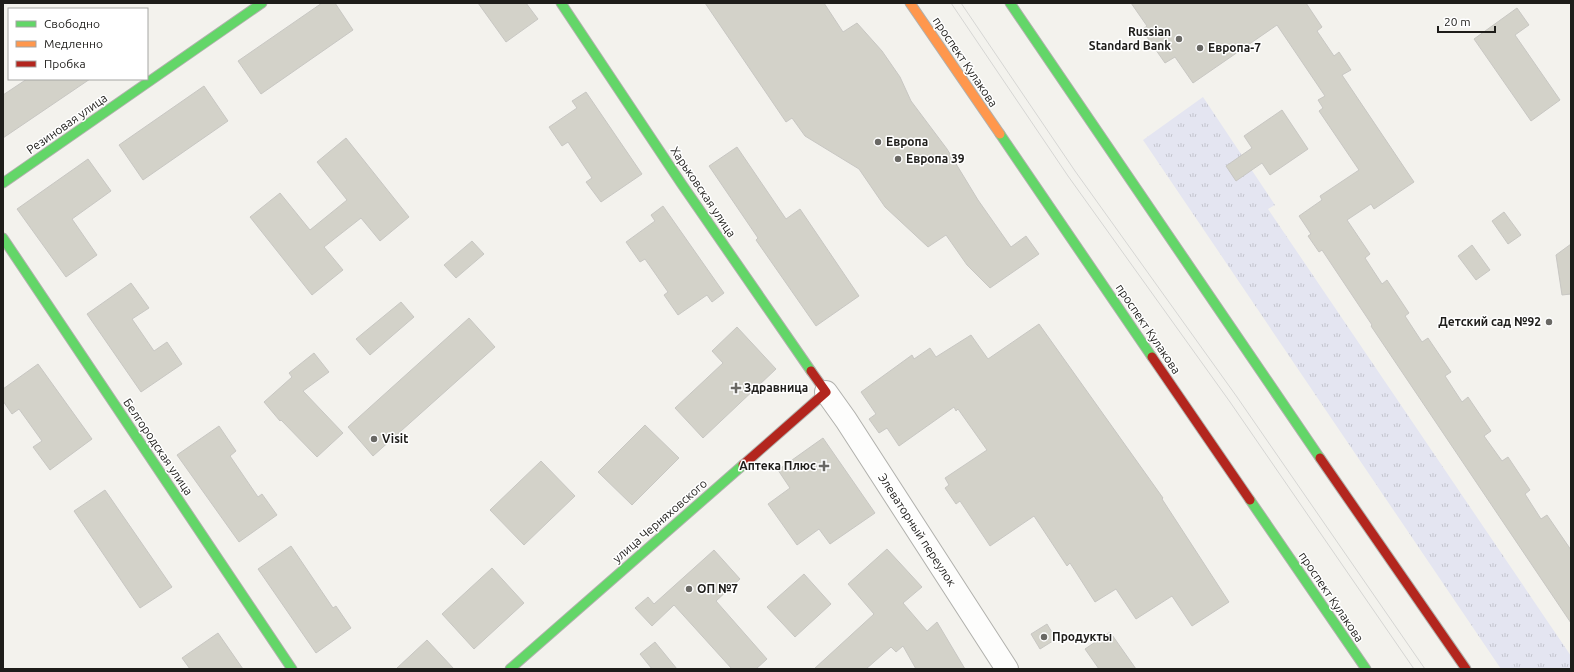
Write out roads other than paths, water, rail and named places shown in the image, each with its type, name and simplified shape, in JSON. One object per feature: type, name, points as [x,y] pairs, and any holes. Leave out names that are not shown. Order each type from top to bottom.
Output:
[{"type":"main road","name":"Резиновая улица","points":[[3,183],[262,3]]},
{"type":"main road","name":"Харьковская улица","points":[[562,3],[681,183],[826,392]]},
{"type":"main road","name":"проспект Кулакова","points":[[910,3],[1366,669]]},
{"type":"main road","points":[[1010,3],[1270,386],[1466,669]]},
{"type":"main road","name":"Белгородская улица","points":[[3,238],[292,669]]},
{"type":"main road","name":"улица Черняховского","points":[[510,669],[826,392]]},
{"type":"street","name":"Элеваторный переулок","points":[[826,392],[846,420],[1007,669]]},
{"type":"tram line","points":[[951,3],[1068,176],[1230,402],[1414,669]]},
{"type":"tram line","points":[[961,3],[1075,171],[1237,397],[1425,669]]},
{"type":"place","name":"Russian Standard Bank","points":[[1179,39]]},
{"type":"place","name":"Европа-7","points":[[1200,48]]},
{"type":"place","name":"Европа","points":[[878,142]]},
{"type":"place","name":"Европа 39","points":[[898,159]]},
{"type":"place","name":"Детский сад №92","points":[[1549,322]]},
{"type":"place","name":"Здравница","points":[[736,388]]},
{"type":"place","name":"Visit","points":[[374,439]]},
{"type":"place","name":"Аптека Плюс","points":[[824,466]]},
{"type":"place","name":"ОП №7","points":[[689,589]]},
{"type":"place","name":"Продукты","points":[[1044,637]]}]
